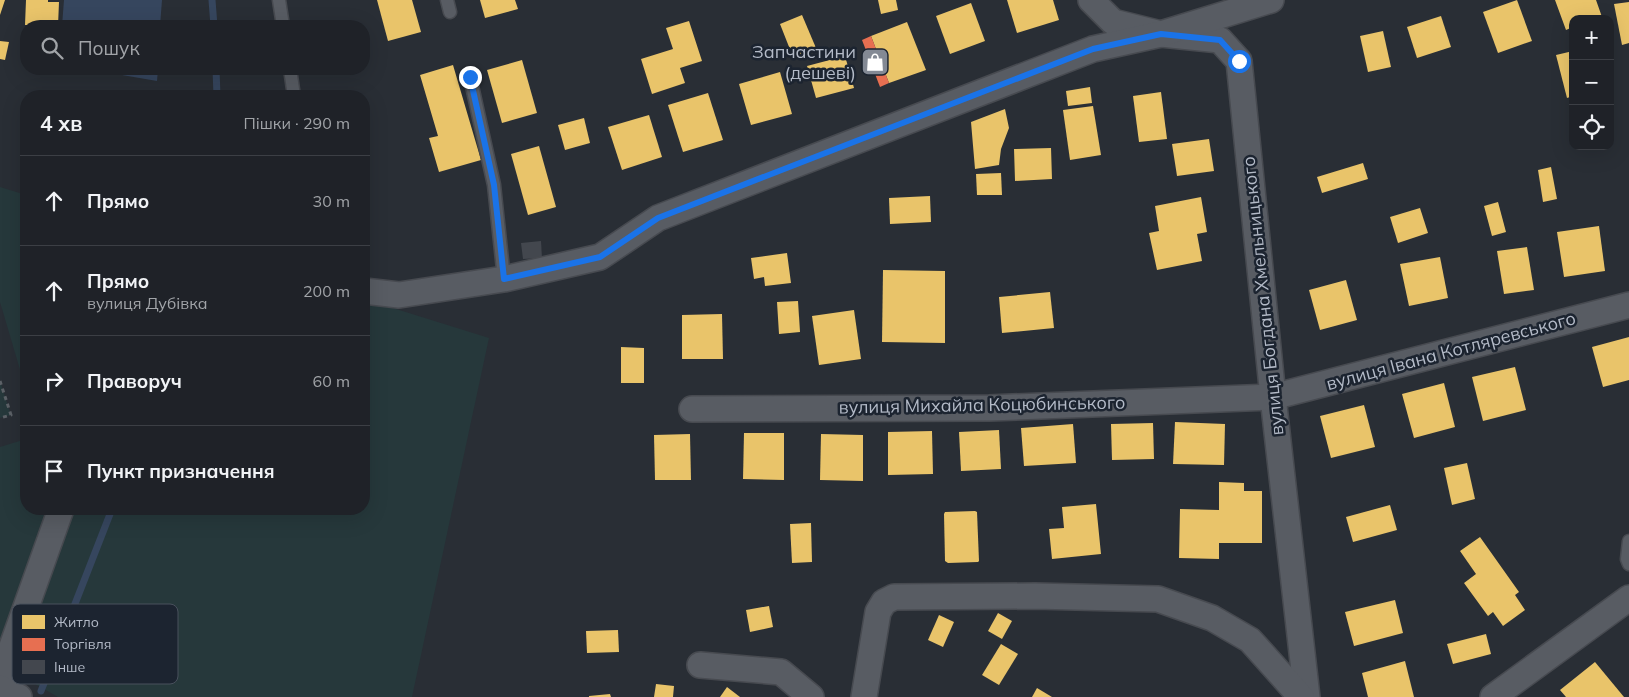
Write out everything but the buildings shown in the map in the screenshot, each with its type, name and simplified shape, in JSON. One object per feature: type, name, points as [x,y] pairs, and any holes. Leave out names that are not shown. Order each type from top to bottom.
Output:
[{"type":"street","name":"вулиця Богдана Хмельницького","points":[[1090,0],[1113,22],[1161,34],[1220,40],[1239,61],[1273,397],[1307,697]]},
{"type":"street","points":[[370,291],[399,295],[504,279],[600,257],[658,218],[1093,49],[1161,34],[1272,0]]},
{"type":"street","name":"вулиця Івана Котляревського","points":[[1273,397],[1629,305]]},
{"type":"street","name":"вулиця Михайла Коцюбинського","points":[[692,409],[989,408],[1273,397]]},
{"type":"street","points":[[27,604],[59,515]]},
{"type":"street","points":[[864,697],[878,612],[884,602],[894,597],[1035,596],[1158,599],[1212,618],[1250,640],[1302,697]]},
{"type":"street","points":[[1494,697],[1629,598]]},
{"type":"street","points":[[0,680],[12,646]]},
{"type":"street","points":[[700,665],[782,672],[811,697]]},
{"type":"street","points":[[0,688],[19,697]]},
{"type":"lane","points":[[279,0],[282,20]]},
{"type":"lane","points":[[291,75],[293,90]]},
{"type":"lane","points":[[470,77],[494,185],[504,279]]},
{"type":"lane","points":[[1629,541],[1627,559],[1629,564]]},
{"type":"path","points":[[0,381],[11,415],[0,418]]},
{"type":"shaded area","points":[[0,187],[20,193],[20,370],[0,302]]},
{"type":"shaded area","points":[[370,301],[489,338],[412,697],[58,697],[35,684],[178,684],[178,604],[12,604],[12,671],[0,664],[0,447],[20,441],[20,515],[370,515]]},
{"type":"shaded area","points":[[0,381],[11,415],[0,418]]},
{"type":"water","points":[[64,0],[162,0],[160,20],[62,20]]},
{"type":"water","points":[[122,75],[158,75],[157,81]]},
{"type":"waterway","points":[[212,0],[214,20]]},
{"type":"waterway","points":[[216,75],[217,90]]},
{"type":"waterway","points":[[75,604],[110,515]]},
{"type":"waterway","points":[[41,691],[44,684]]},
{"type":"place","name":"Запчастини (дешеві)","points":[[875,62]]},
{"type":"route","points":[[470,77],[494,185],[504,279],[600,257],[658,218],[1093,49],[1161,34],[1220,40],[1239,61]]}]
